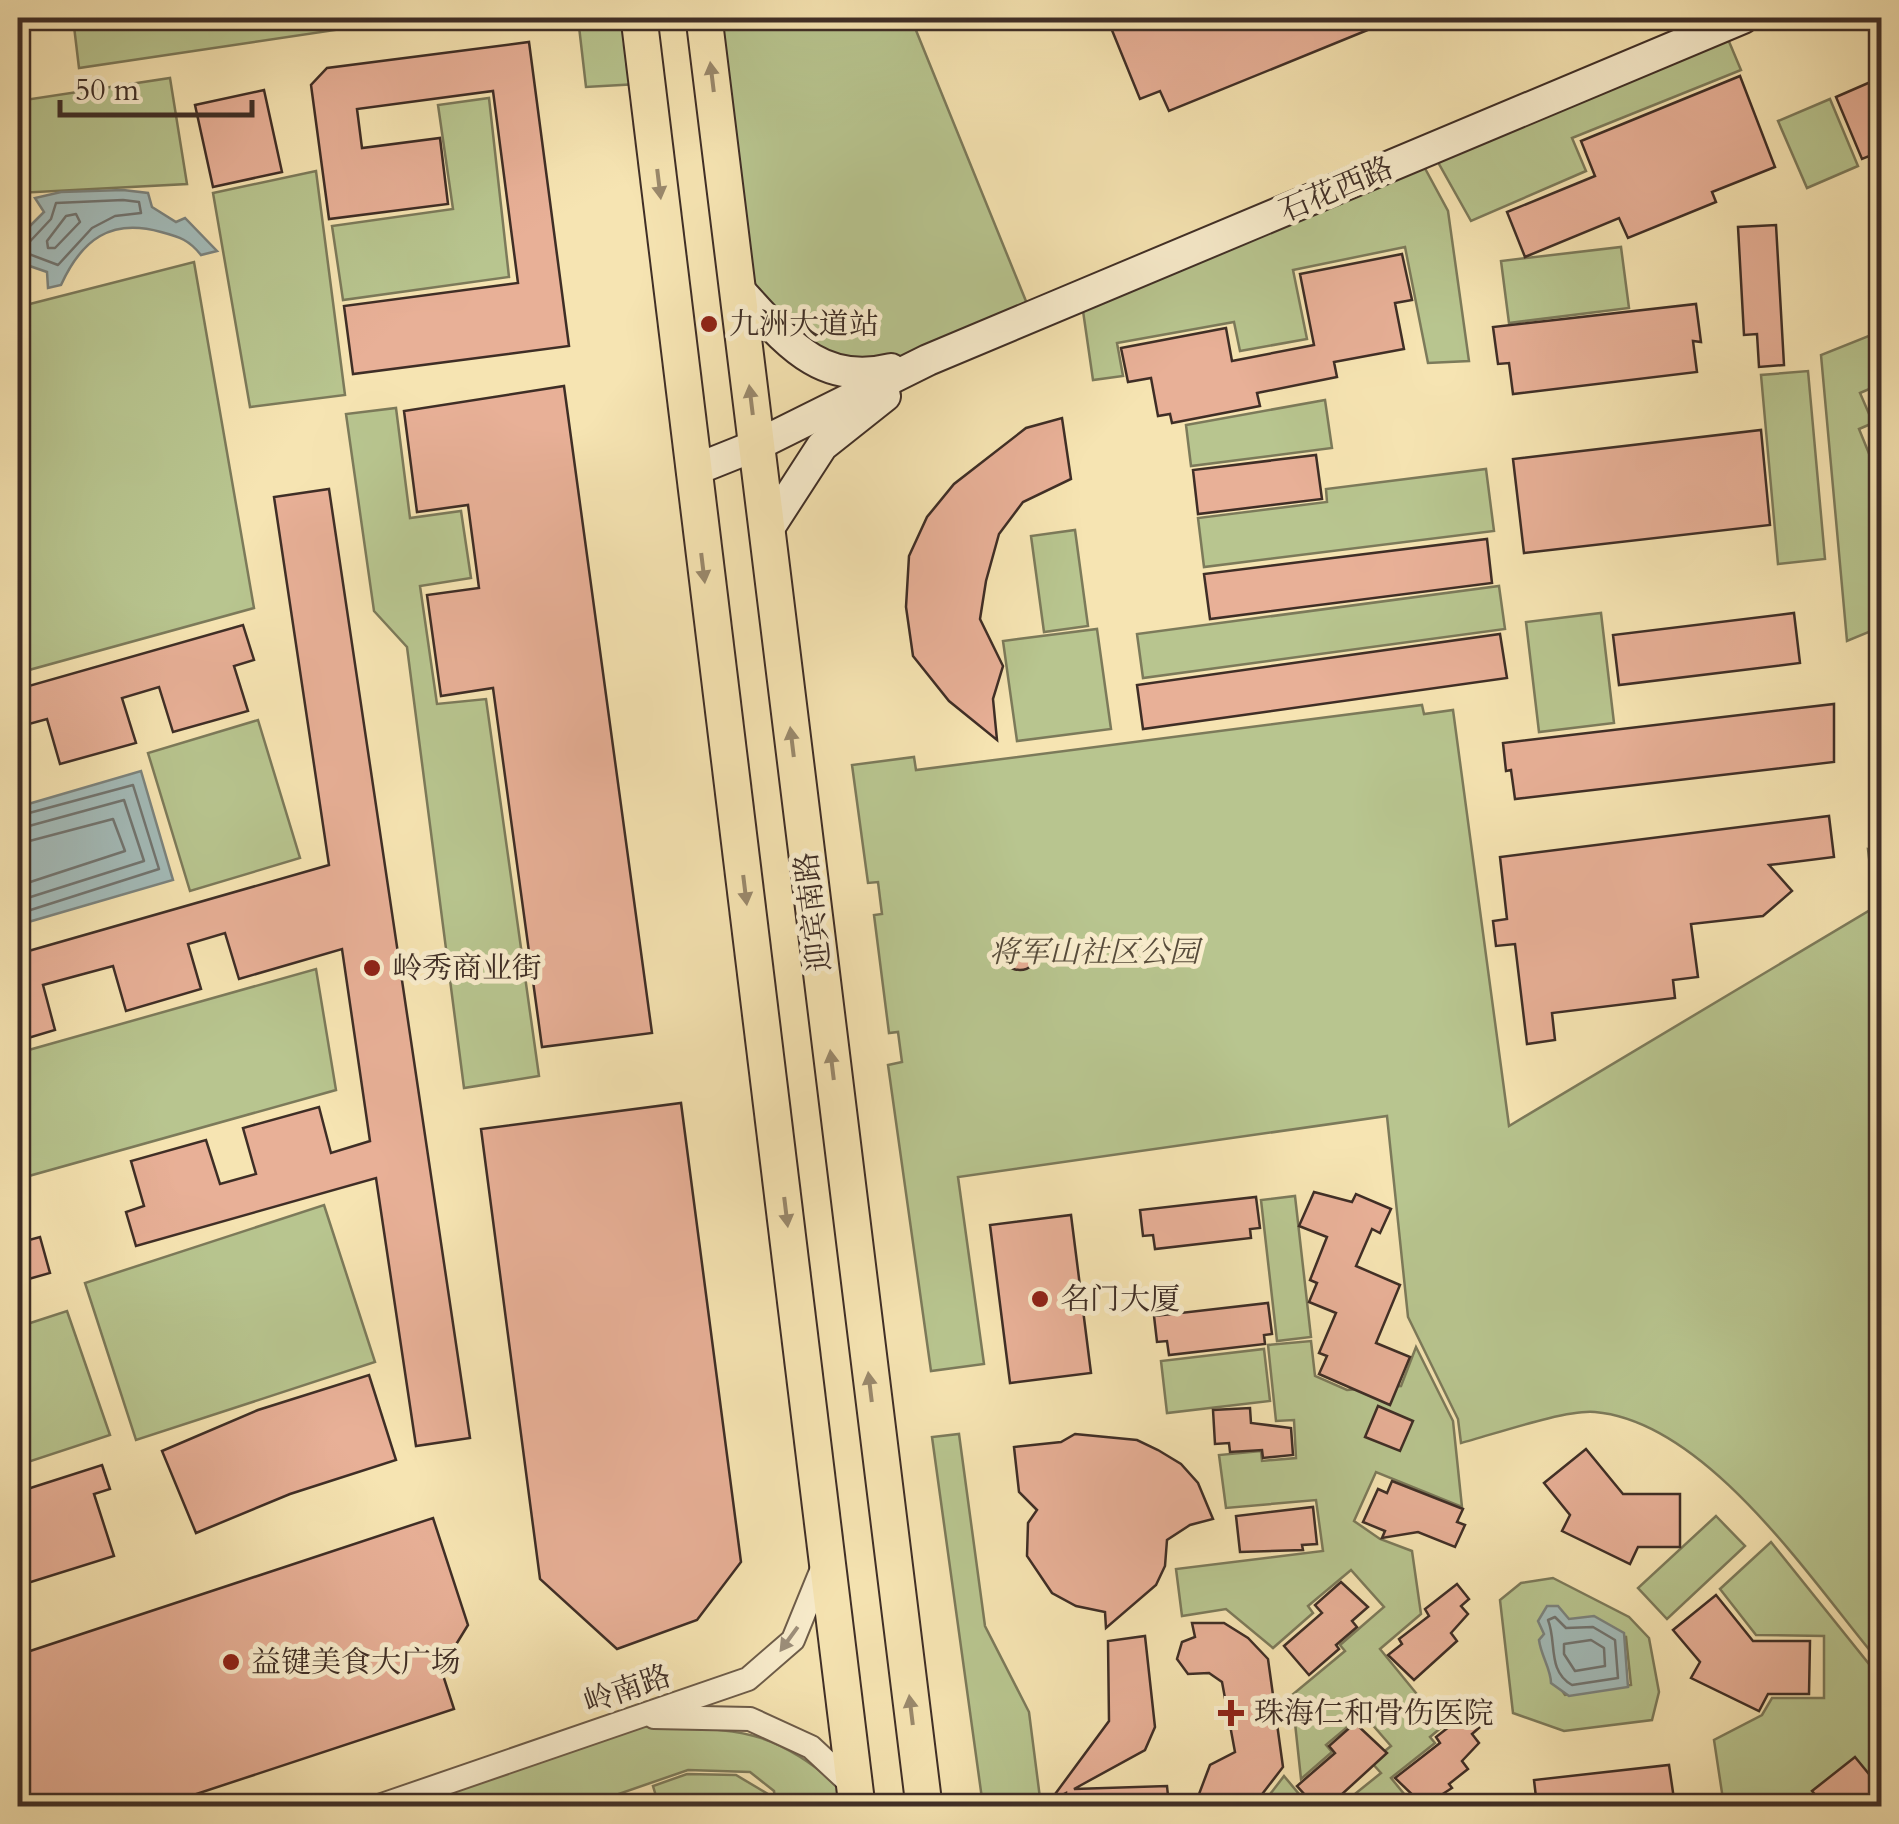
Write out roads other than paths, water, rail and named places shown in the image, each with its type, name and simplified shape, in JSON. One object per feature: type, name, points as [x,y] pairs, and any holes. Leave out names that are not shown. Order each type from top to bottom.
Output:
[{"type":"main road","points":[[639,18],[692,471],[829,1551],[855,1797]]},
{"type":"main road","name":"迎宾南路","points":[[704,18],[924,1806]]},
{"type":"main road","name":"石花西路","points":[[928,360],[1743,18]]},
{"type":"main road","points":[[739,290],[801,356],[864,376],[928,360]]},
{"type":"main road","points":[[692,471],[756,445],[928,360]]},
{"type":"main road","points":[[767,532],[822,446],[928,360]]},
{"type":"street","name":"岭南路","points":[[379,1806],[748,1679],[793,1640],[829,1551]]},
{"type":"street","points":[[640,1716],[750,1719],[811,1747],[855,1797]]},
{"type":"water","points":[[61,192],[148,193],[152,207],[176,222],[185,218],[217,251],[201,255],[179,238],[143,228],[127,228],[113,230],[89,244],[61,285],[48,288],[47,272],[18,262],[18,232],[21,235],[44,212],[35,198]]},
{"type":"water","points":[[141,771],[173,880],[18,925],[18,807]]},
{"type":"water","points":[[1547,1606],[1558,1606],[1569,1619],[1594,1616],[1624,1633],[1628,1687],[1569,1696],[1551,1683],[1539,1640],[1544,1634],[1538,1621]]},
{"type":"place","name":"九洲大道站","points":[[709,324]]},
{"type":"place","name":"岭秀商业街","points":[[372,968]]},
{"type":"place","name":"名门大厦","points":[[1040,1299]]},
{"type":"place","name":"益键美食大广场","points":[[231,1662]]},
{"type":"place","name":"珠海仁和骨伤医院","points":[[1231,1713]]},
{"type":"park label","name":"将军山社区公园","points":[[1094,952]]}]
